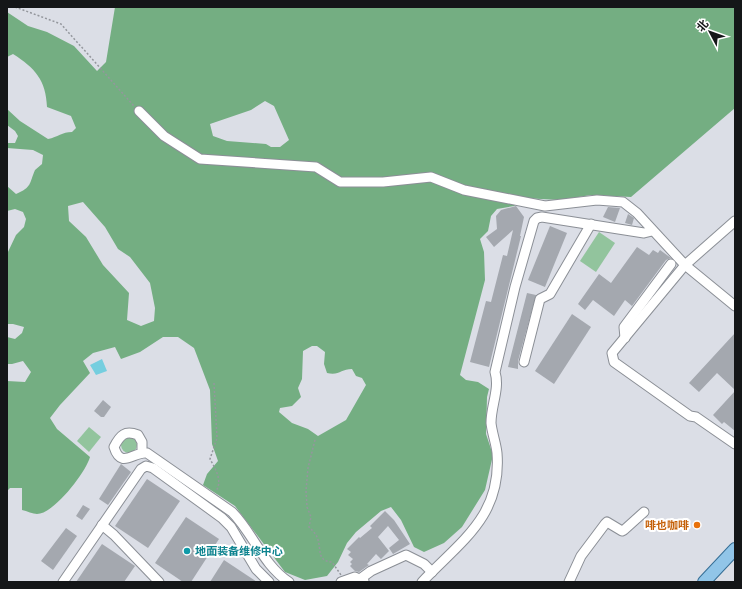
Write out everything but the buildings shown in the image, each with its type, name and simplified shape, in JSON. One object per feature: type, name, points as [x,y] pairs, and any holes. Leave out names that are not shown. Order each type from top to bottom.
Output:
[{"type":"main road","points":[[704,582],[735,549]]},
{"type":"street","points":[[139,111],[164,136],[200,158],[316,167],[340,182],[383,182],[431,177],[464,190],[545,206],[597,200],[623,202],[637,213],[685,265],[735,306]]},
{"type":"street","points":[[422,582],[466,537],[482,517],[491,502],[495,487],[497,454],[491,416],[497,386],[495,372],[515,287],[534,221],[537,218],[542,217],[644,233],[652,231]]},
{"type":"street","points":[[735,221],[685,265],[612,353],[614,362],[690,416],[696,417],[735,444]]},
{"type":"street","points":[[524,362],[540,299],[550,294],[591,224]]},
{"type":"street","points":[[625,338],[624,327],[671,264]]},
{"type":"street","points":[[142,452],[148,453],[238,518],[270,564],[280,576],[289,582]]},
{"type":"street","points":[[63,582],[142,469],[146,466],[153,468],[222,518],[231,527],[256,569],[269,582]]},
{"type":"street","points":[[569,582],[581,556],[607,522],[611,523],[622,531],[644,512]]},
{"type":"street","points":[[102,525],[114,534],[159,582]]},
{"type":"street","points":[[344,581],[355,577],[362,580],[371,571],[406,555],[424,564],[432,572]]},
{"type":"path","points":[[16,7],[61,24],[139,111]]},
{"type":"path","points":[[212,498],[220,484],[217,473],[210,459],[217,438],[214,383]]},
{"type":"path","points":[[315,440],[308,468],[306,491],[306,507],[311,517],[309,527],[317,537],[321,558],[326,562],[332,562],[344,581]]},
{"type":"green space","points":[[115,7],[735,7],[735,108],[631,197],[591,195],[560,200],[523,198],[514,206],[497,209],[491,216],[488,231],[480,239],[484,252],[485,280],[460,375],[466,380],[478,382],[489,389],[487,397],[486,434],[493,455],[485,490],[462,527],[444,543],[424,552],[414,547],[401,520],[391,507],[381,511],[356,532],[347,543],[338,562],[327,576],[305,580],[285,572],[235,506],[203,485],[207,474],[218,461],[212,444],[210,390],[194,348],[178,337],[163,337],[140,352],[121,359],[115,347],[93,353],[83,361],[90,373],[50,418],[57,429],[90,457],[87,464],[76,482],[60,500],[44,512],[34,514],[22,510],[22,488],[10,488],[7,491],[7,381],[25,382],[31,372],[23,361],[7,364],[7,337],[15,339],[22,333],[24,327],[7,324],[7,254],[16,235],[24,227],[26,219],[23,212],[15,209],[7,211],[7,186],[16,194],[25,189],[29,185],[35,170],[42,164],[43,155],[33,150],[7,148],[7,143],[15,143],[18,136],[15,131],[7,125],[7,109],[20,121],[48,139],[72,132],[76,128],[71,116],[47,107],[42,82],[33,70],[13,54],[7,57],[7,12],[28,26],[47,32],[74,46],[97,71],[106,62]],"holes":[[[265,101],[274,106],[289,140],[280,147],[271,147],[266,144],[227,141],[213,136],[210,124],[251,110]],[[83,202],[105,227],[118,249],[130,257],[150,283],[155,308],[154,321],[141,326],[127,320],[129,293],[103,265],[86,237],[69,221],[68,206]],[[312,346],[317,346],[325,352],[324,364],[327,373],[334,374],[352,369],[356,376],[362,378],[366,385],[346,420],[318,436],[308,429],[292,423],[279,412],[280,408],[292,406],[301,397],[298,388],[302,379],[303,351]]]},
{"type":"green space","points":[[599,232],[615,243],[596,272],[580,261]]},
{"type":"green space","points":[[89,427],[101,437],[89,452],[77,441]]},
{"type":"green space","points":[[129,437],[135,439],[137,445],[135,451],[129,453],[123,451],[121,445],[123,439]]},
{"type":"water","points":[[102,359],[107,371],[96,375],[90,365]]},
{"type":"place","name":"啡也咖啡","points":[[697,525]]},
{"type":"place","name":"地面装备维修中心","points":[[187,551]]}]
